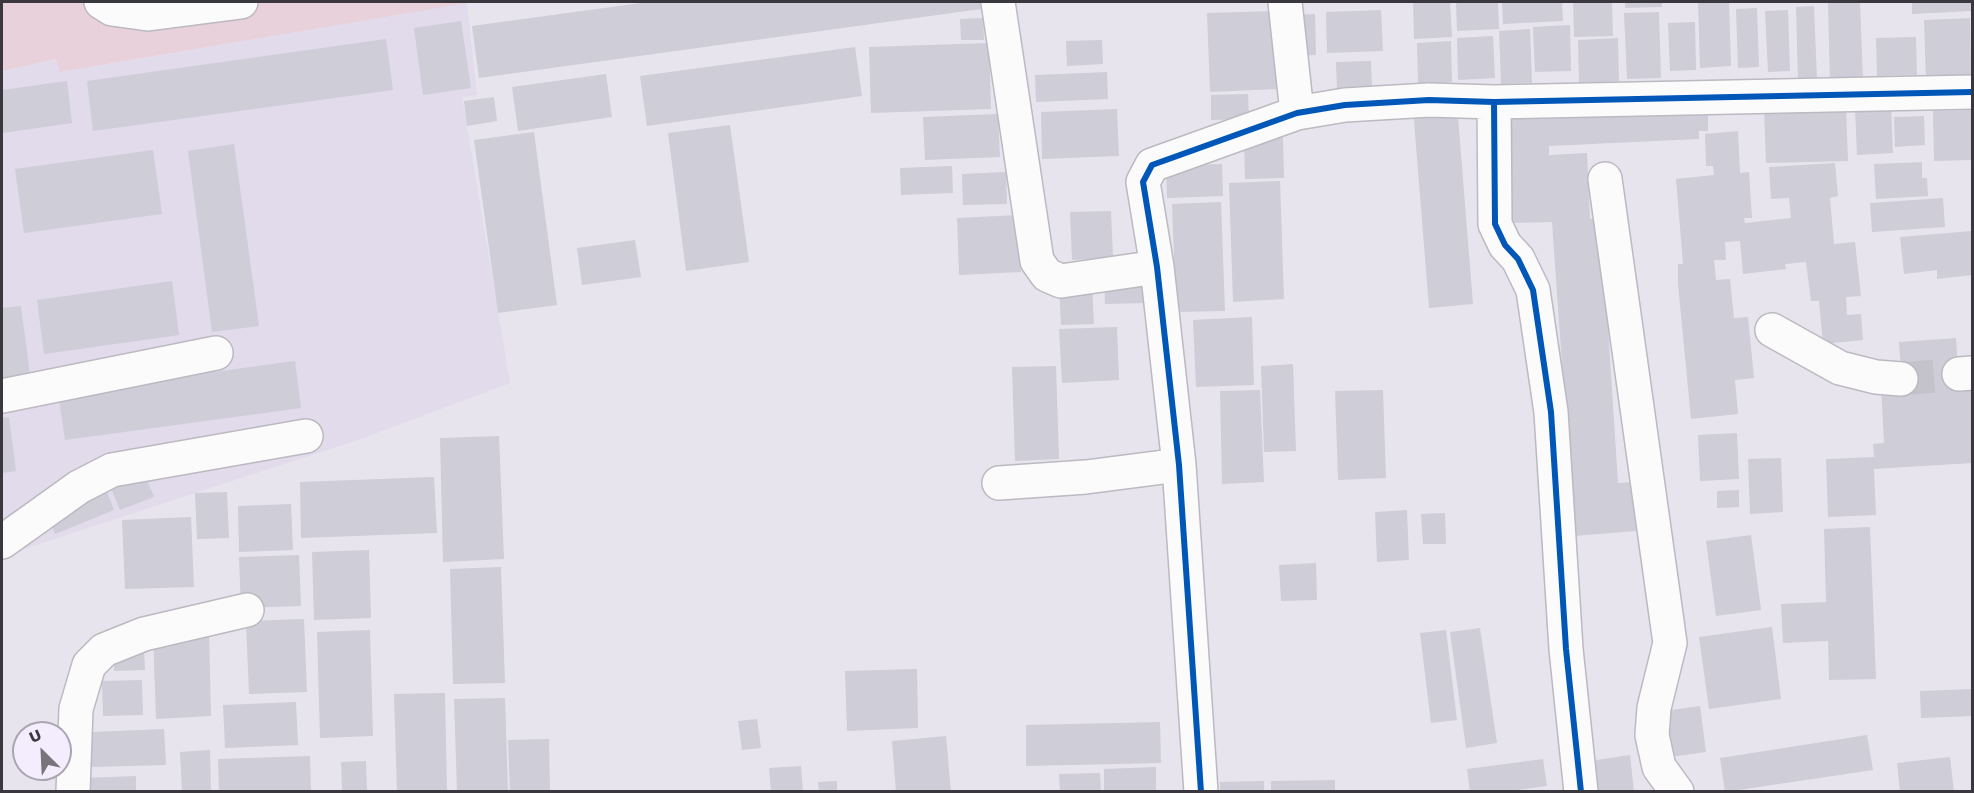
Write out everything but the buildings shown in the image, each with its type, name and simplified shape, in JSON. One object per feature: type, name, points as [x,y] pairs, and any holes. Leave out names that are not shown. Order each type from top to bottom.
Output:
[{"type":"street","points":[[101,2],[112,9],[148,14],[241,2]]},
{"type":"street","points":[[998,2],[1037,261],[1047,275],[1061,280],[1157,267]]},
{"type":"street","points":[[1284,2],[1297,113]]},
{"type":"street","points":[[1201,792],[1179,465],[1157,267],[1143,182],[1152,165],[1297,113],[1345,105],[1429,100],[1494,102],[1972,92]]},
{"type":"street","points":[[1494,102],[1495,224],[1505,245],[1518,260],[1533,290],[1551,412],[1566,649],[1581,792]]},
{"type":"street","points":[[1605,179],[1670,643],[1654,708],[1652,735],[1659,767],[1677,792]]},
{"type":"street","points":[[1772,330],[1840,368],[1876,377],[1901,379]]},
{"type":"street","points":[[2,396],[216,353]]},
{"type":"street","points":[[2,542],[79,488],[112,470],[306,436]]},
{"type":"street","points":[[999,483],[1086,477],[1179,465]]},
{"type":"street","points":[[73,792],[76,709],[89,665],[104,650],[144,634],[247,610]]},
{"type":"shaded area","points":[[2,2],[474,2],[60,72],[56,59],[2,71]]},
{"type":"shaded area","points":[[467,3],[477,95],[462,97],[510,383],[361,439],[2,556],[2,71],[57,59],[61,72]]},
{"type":"tunnel","points":[[1901,379],[1959,374]]},
{"type":"cycle path","points":[[1201,792],[1179,465],[1157,267],[1143,182],[1152,165],[1297,113],[1345,105],[1429,100],[1494,102],[1972,92]]},
{"type":"cycle path","points":[[1494,102],[1495,224],[1505,245],[1518,259],[1533,290],[1551,412],[1566,649],[1581,792]]}]
